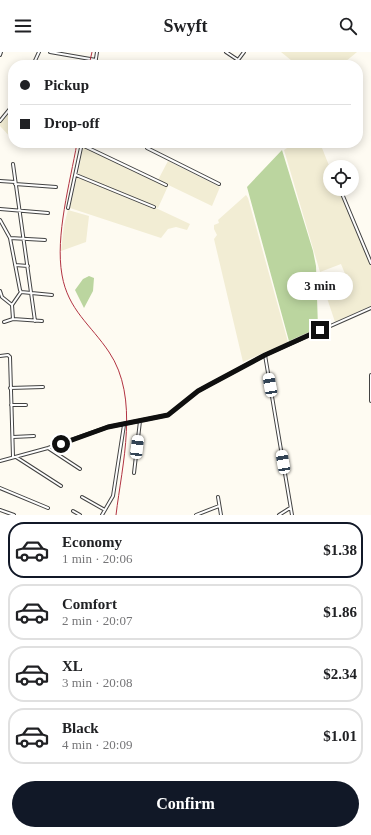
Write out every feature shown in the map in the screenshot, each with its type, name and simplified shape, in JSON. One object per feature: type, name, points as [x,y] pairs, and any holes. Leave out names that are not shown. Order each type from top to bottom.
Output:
[{"type":"street","points":[[50,52],[96,60],[98,52]]},
{"type":"street","points":[[226,52],[238,60],[244,52]]},
{"type":"street","points":[[0,121],[8,111]]},
{"type":"street","points":[[68,208],[81,148]]},
{"type":"street","points":[[90,148],[166,185]]},
{"type":"street","points":[[148,148],[219,184]]},
{"type":"street","points":[[13,164],[36,321]]},
{"type":"street","points":[[76,175],[154,207]]},
{"type":"street","points":[[0,181],[56,187]]},
{"type":"street","points":[[343,196],[371,263]]},
{"type":"street","points":[[0,209],[48,213]]},
{"type":"street","points":[[0,221],[10,238],[22,292]]},
{"type":"street","points":[[10,238],[45,240]]},
{"type":"street","points":[[15,265],[28,266]]},
{"type":"street","points":[[0,291],[2,297],[12,305]]},
{"type":"street","points":[[22,292],[52,295]]},
{"type":"street","points":[[13,319],[12,305],[22,292]]},
{"type":"street","points":[[0,461],[48,448],[108,427],[168,415],[198,391],[265,355],[371,308]]},
{"type":"street","points":[[4,322],[13,319],[42,321]]},
{"type":"street","points":[[265,355],[292,515]]},
{"type":"street","points":[[0,356],[9,356],[15,457]]},
{"type":"street","points":[[371,375],[371,401]]},
{"type":"street","points":[[10,388],[43,387]]},
{"type":"street","points":[[11,405],[26,405]]},
{"type":"street","points":[[134,473],[140,421]]},
{"type":"street","points":[[102,515],[113,496],[124,425]]},
{"type":"street","points":[[13,437],[34,436]]},
{"type":"street","points":[[48,448],[80,469]]},
{"type":"street","points":[[15,457],[61,486]]},
{"type":"street","points":[[0,488],[48,508]]},
{"type":"street","points":[[218,497],[222,515]]},
{"type":"street","points":[[82,498],[105,510]]},
{"type":"street","points":[[196,515],[219,506]]},
{"type":"street","points":[[279,515],[290,508]]},
{"type":"street","points":[[0,510],[14,515]]},
{"type":"street","points":[[72,511],[80,515]]},
{"type":"shaded area","points":[[281,52],[357,52],[347,60],[291,60]]},
{"type":"shaded area","points":[[8,112],[8,135],[0,126],[0,122]]},
{"type":"shaded area","points":[[83,148],[85,148],[168,186],[158,208],[78,174]]},
{"type":"shaded area","points":[[287,148],[322,148],[327,160],[323,160],[323,196],[342,196],[371,265],[371,306],[335,322],[327,298],[350,286],[341,264],[320,272],[284,150]]},
{"type":"shaded area","points":[[168,161],[220,187],[212,206],[158,180]]},
{"type":"shaded area","points":[[77,177],[158,209],[190,224],[187,230],[176,227],[168,229],[161,238],[70,208]]},
{"type":"shaded area","points":[[246,195],[288,342],[243,362],[214,239],[217,235],[214,225],[219,223],[218,220]]},
{"type":"shaded area","points":[[68,210],[89,216],[86,242],[61,251],[64,225]]},
{"type":"green space","points":[[282,150],[313,251],[316,266],[318,328],[289,341],[247,187]]},
{"type":"green space","points":[[89,276],[94,278],[93,291],[84,308],[75,290],[83,279]]},
{"type":"railway","points":[[90,60],[92,52]]},
{"type":"railway","points":[[76,148],[64,209],[60,244],[60,260],[62,275],[69,298],[109,352],[118,370],[124,390],[126,410],[125,453],[116,515]]},
{"type":"route","points":[[61,444],[108,427],[124,425],[129,422],[164,417],[182,405],[198,391],[265,355],[320,330]]}]
